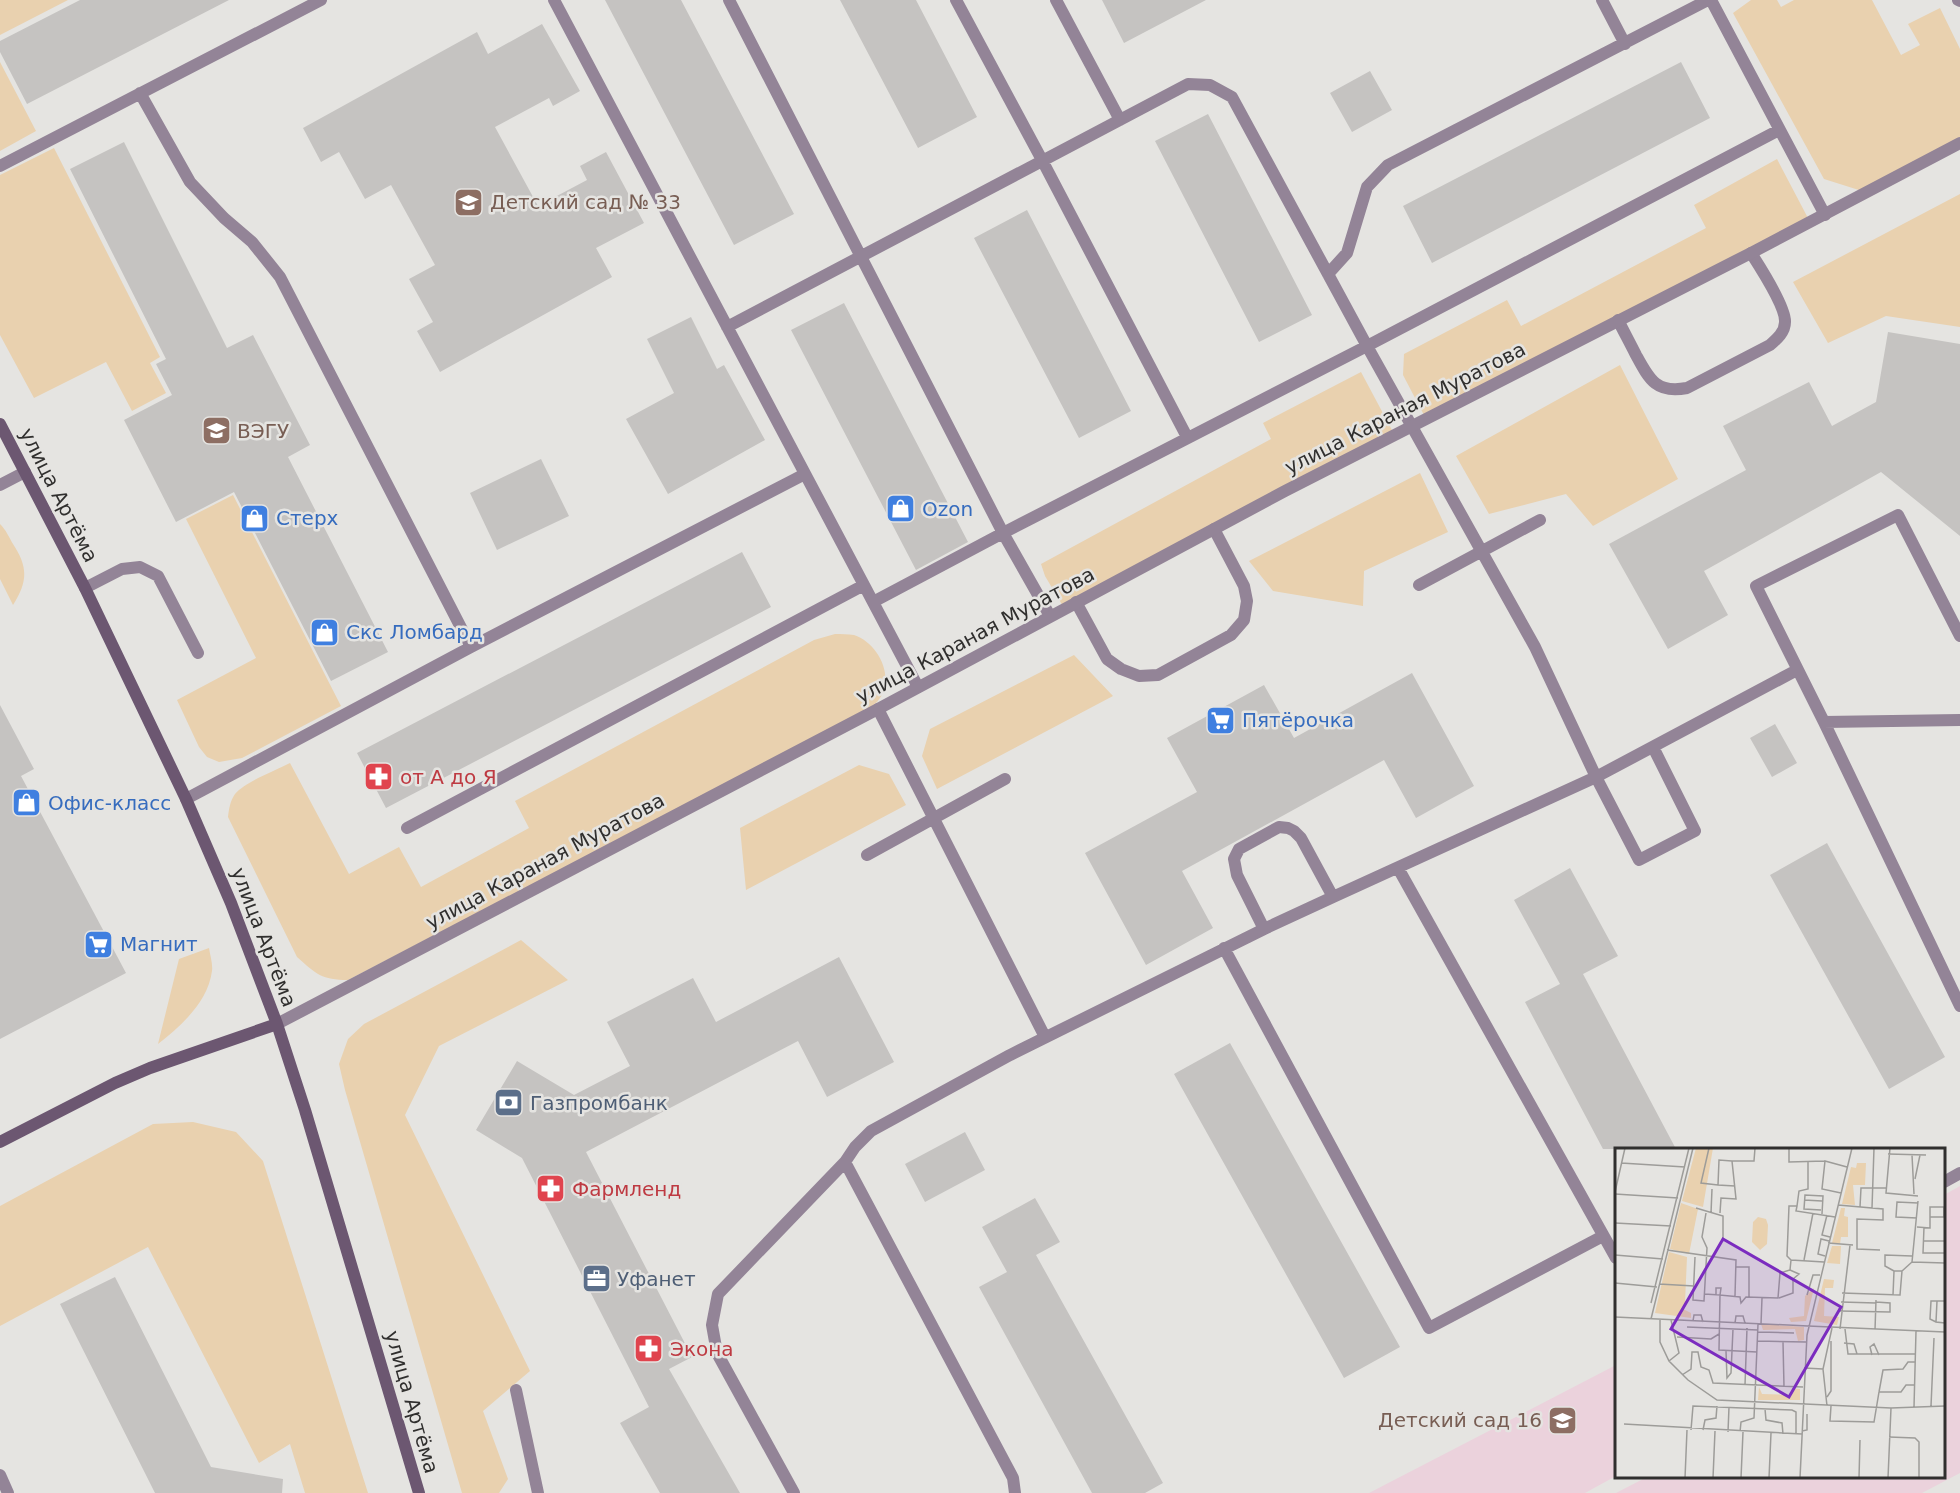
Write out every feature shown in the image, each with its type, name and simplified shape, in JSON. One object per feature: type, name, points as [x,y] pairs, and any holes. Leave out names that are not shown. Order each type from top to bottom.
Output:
[{"type":"main road","name":"улица Артёма","points":[[0,424],[85,588],[186,799],[231,903],[277,1024],[322,1164],[419,1493]]},
{"type":"main road","name":"улица Караная Муратова","points":[[0,1142],[115,1083],[150,1068],[277,1024]]},
{"type":"street","points":[[0,166],[321,0]]},
{"type":"street","points":[[554,0],[918,687]]},
{"type":"street","points":[[729,0],[1003,533],[1050,616]]},
{"type":"street","points":[[956,0],[1186,437]]},
{"type":"street","points":[[1056,0],[1120,120]]},
{"type":"street","points":[[1602,0],[1625,44]]},
{"type":"street","points":[[1328,274],[1347,253],[1367,187],[1388,165],[1709,0],[1825,215]]},
{"type":"street","points":[[727,327],[1188,84],[1210,85],[1232,97],[1367,346],[1535,647],[1596,777],[1639,860],[1695,831],[1653,747]]},
{"type":"street","points":[[140,93],[190,182],[224,218],[252,242],[280,277],[471,647]]},
{"type":"street","points":[[873,602],[1779,130]]},
{"type":"street","name":"улица Караная Муратова","points":[[277,1024],[878,709],[1214,529],[1825,215],[1960,143]]},
{"type":"street","points":[[1618,320],[1648,378],[1660,387],[1674,391],[1687,388],[1770,345],[1781,335],[1785,321],[1781,306],[1751,253]]},
{"type":"street","points":[[0,485],[25,472]]},
{"type":"street","points":[[186,799],[471,647],[805,474]]},
{"type":"street","points":[[1960,636],[1898,514],[1756,586],[1960,1006]]},
{"type":"street","points":[[1419,585],[1540,520]]},
{"type":"street","points":[[1076,602],[1107,659],[1121,669],[1139,676],[1158,675],[1231,635],[1244,620],[1247,601],[1244,586],[1214,529]]},
{"type":"street","points":[[85,588],[122,569],[140,567],[158,576],[198,653]]},
{"type":"street","points":[[407,828],[864,585]]},
{"type":"street","points":[[794,1493],[717,1353],[712,1325],[718,1294],[872,1131],[1045,1037],[1224,948],[1596,777],[1797,670]]},
{"type":"street","points":[[878,709],[1045,1037]]},
{"type":"street","points":[[1824,722],[1960,720]]},
{"type":"street","points":[[867,855],[1005,779]]},
{"type":"street","points":[[1264,930],[1237,875],[1234,859],[1239,849],[1279,828],[1288,828],[1301,838],[1333,897]]},
{"type":"street","points":[[1398,868],[1615,1255]]},
{"type":"street","points":[[1224,948],[1429,1328],[1603,1236]]},
{"type":"street","points":[[845,1162],[1013,1478],[1015,1493]]},
{"type":"street","points":[[1945,1181],[1960,1173]]},
{"type":"street","points":[[516,1390],[538,1493]]},
{"type":"street","points":[[0,1475],[8,1493]]},
{"type":"shaded area","points":[[0,0],[68,0],[0,35]]},
{"type":"shaded area","points":[[1751,0],[1777,0],[1781,7],[1794,0],[1872,0],[1901,55],[1920,45],[1908,24],[1940,8],[1960,49],[1960,137],[1862,191],[1824,179],[1733,13]]},
{"type":"shaded area","points":[[0,62],[36,131],[0,151]]},
{"type":"shaded area","points":[[54,148],[160,357],[150,363],[166,393],[132,411],[106,362],[34,398],[0,335],[0,175]]},
{"type":"shaded area","points":[[1777,159],[1809,220],[1425,417],[1403,375],[1404,354],[1507,300],[1521,326],[1706,228],[1694,205]]},
{"type":"shaded area","points":[[1960,194],[1960,327],[1886,316],[1828,343],[1793,282]]},
{"type":"shaded area","points":[[1620,365],[1678,479],[1593,526],[1566,494],[1489,514],[1456,456]]},
{"type":"shaded area","points":[[1361,372],[1393,432],[1064,608],[1045,576],[1041,564],[1271,439],[1263,423]]},
{"type":"shaded area","points":[[1420,473],[1448,532],[1364,571],[1363,606],[1273,591],[1249,561]]},
{"type":"shaded area","points":[[233,495],[341,706],[242,758],[219,762],[207,757],[199,747],[177,700],[256,658],[186,519]]},
{"type":"shaded area","points":[[0,524],[18,552],[24,567],[24,581],[13,605],[0,579]]},
{"type":"shaded area","points":[[835,634],[854,635],[863,639],[878,654],[882,663],[885,673],[883,693],[877,702],[862,714],[348,980],[332,979],[320,975],[297,957],[228,817],[232,799],[240,789],[290,763],[349,874],[399,847],[421,887],[529,828],[515,801],[814,640]]},
{"type":"shaded area","points":[[1074,655],[1113,696],[937,789],[922,756],[930,729]]},
{"type":"shaded area","points":[[859,765],[889,774],[906,805],[746,890],[740,828]]},
{"type":"shaded area","points":[[521,940],[568,980],[439,1046],[405,1115],[530,1371],[483,1411],[508,1479],[499,1493],[462,1493],[339,1064],[348,1039],[364,1024]]},
{"type":"shaded area","points":[[209,948],[212,971],[205,993],[184,1021],[158,1044],[179,959]]},
{"type":"shaded area","points":[[193,1122],[236,1132],[263,1161],[368,1493],[305,1493],[290,1444],[259,1463],[148,1247],[0,1326],[0,1206],[153,1124]]},
{"type":"shaded area","points":[[1960,1186],[1960,1473],[1922,1493],[1616,1493],[1645,1478],[1945,1478],[1945,1194]]},
{"type":"shaded area","name":"Детский сад 16","points":[[1615,1366],[1615,1477],[1585,1493],[1369,1493]]},
{"type":"building","points":[[80,0],[229,0],[27,104],[0,52],[0,41]]},
{"type":"building","points":[[605,0],[681,0],[794,214],[734,245]]},
{"type":"building","points":[[840,0],[916,0],[977,117],[918,148]]},
{"type":"building","points":[[1102,0],[1206,0],[1124,43]]},
{"type":"building","name":"Детский сад № 33","points":[[542,24],[580,91],[553,106],[549,98],[495,127],[538,206],[587,180],[580,166],[606,152],[644,223],[596,248],[612,277],[440,372],[417,331],[433,322],[409,279],[435,265],[391,185],[365,199],[339,152],[321,162],[303,128],[477,32],[488,54]]},
{"type":"building","points":[[1681,62],[1710,118],[1432,263],[1403,206]]},
{"type":"building","points":[[1370,71],[1392,110],[1352,132],[1330,93]]},
{"type":"building","points":[[1208,114],[1312,315],[1259,342],[1155,141]]},
{"type":"building","points":[[124,142],[227,348],[253,335],[310,445],[288,457],[388,652],[331,681],[234,492],[176,522],[124,420],[172,395],[156,364],[166,359],[70,169]]},
{"type":"building","points":[[1027,210],[1131,411],[1079,438],[974,238]]},
{"type":"building","points":[[844,303],[968,542],[916,570],[791,330]]},
{"type":"building","points":[[691,317],[717,369],[724,365],[765,440],[668,494],[626,419],[674,393],[647,339]]},
{"type":"building","points":[[1888,332],[1960,344],[1960,536],[1881,472],[1704,571],[1728,615],[1668,649],[1609,544],[1746,470],[1723,426],[1809,382],[1832,426],[1876,402]]},
{"type":"building","points":[[541,459],[569,516],[497,550],[470,493]]},
{"type":"building","points":[[742,552],[771,607],[386,808],[357,753]]},
{"type":"building","points":[[1412,673],[1474,786],[1416,818],[1384,760],[1182,871],[1213,928],[1146,965],[1085,853],[1197,792],[1167,738],[1264,685],[1294,738]]},
{"type":"building","points":[[0,705],[34,769],[21,776],[126,973],[0,1039]]},
{"type":"building","points":[[1775,724],[1797,763],[1772,777],[1750,738]]},
{"type":"building","points":[[1827,843],[1945,1057],[1889,1089],[1770,875]]},
{"type":"building","points":[[1570,868],[1618,956],[1583,974],[1675,1148],[1603,1149],[1525,1002],[1560,984],[1514,900]]},
{"type":"building","points":[[839,957],[894,1062],[827,1097],[798,1041],[586,1152],[692,1357],[669,1369],[740,1493],[660,1493],[620,1423],[649,1407],[522,1158],[476,1130],[517,1061],[574,1095],[630,1066],[607,1022],[693,978],[716,1022]]},
{"type":"building","points":[[1230,1043],[1400,1347],[1344,1378],[1174,1074]]},
{"type":"building","points":[[965,1132],[985,1170],[925,1202],[905,1164]]},
{"type":"building","points":[[1035,1198],[1060,1242],[1036,1255],[1163,1483],[1145,1493],[1092,1493],[979,1287],[1007,1272],[982,1227]]},
{"type":"building","points":[[115,1277],[211,1467],[283,1479],[282,1493],[155,1493],[60,1304]]},
{"type":"place","name":"Детский сад № 33","points":[[469,202]]},
{"type":"place","name":"ВЭГУ","points":[[216,431]]},
{"type":"place","name":"Ozon","points":[[901,509]]},
{"type":"place","name":"Стерх","points":[[255,518]]},
{"type":"place","name":"Скс Ломбард","points":[[325,632]]},
{"type":"place","name":"Пятёрочка","points":[[1221,720]]},
{"type":"place","name":"от А до Я","points":[[379,777]]},
{"type":"place","name":"Офис-класс","points":[[27,803]]},
{"type":"place","name":"Магнит","points":[[99,944]]},
{"type":"place","name":"Газпромбанк","points":[[509,1103]]},
{"type":"place","name":"Фармленд","points":[[551,1189]]},
{"type":"place","name":"Уфанет","points":[[596,1279]]},
{"type":"place","name":"Экона","points":[[649,1349]]},
{"type":"place","name":"Детский сад 16","points":[[1563,1420]]}]
